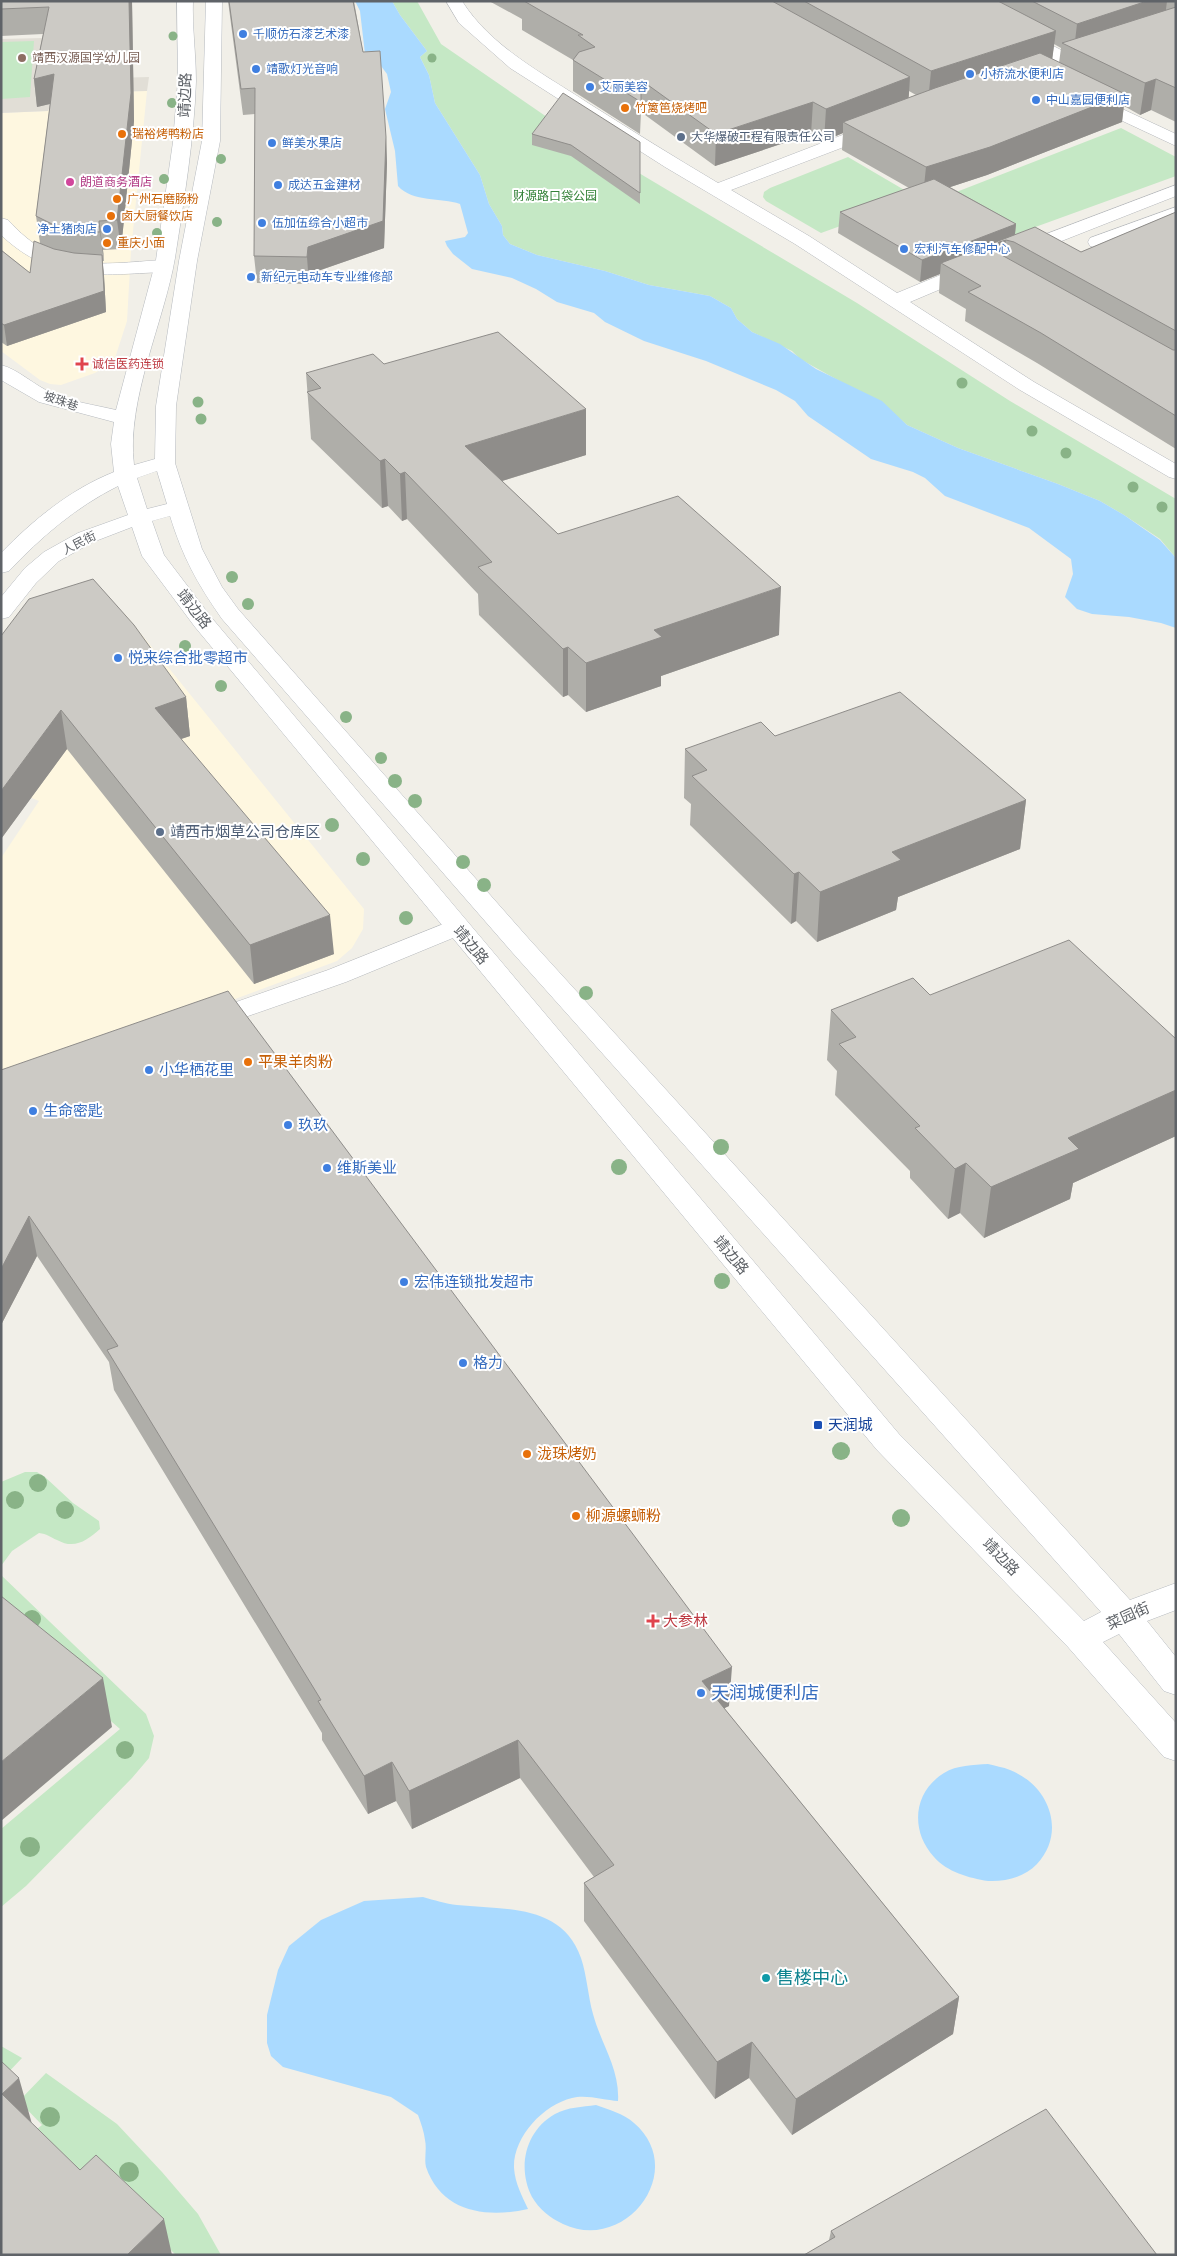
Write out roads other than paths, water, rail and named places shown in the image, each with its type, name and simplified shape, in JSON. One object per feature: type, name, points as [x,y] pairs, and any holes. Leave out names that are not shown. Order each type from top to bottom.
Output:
[{"type":"main road","name":"靖边路","points":[[185,1],[184,24],[187,80],[183,134],[163,266],[127,406],[121,444],[125,475],[153,556],[203,622],[456,927],[888,1442],[1080,1638],[1176,1747]]},
{"type":"main road","name":"靖边路","points":[[214,1],[211,141],[188,262],[166,406],[165,463],[191,549],[211,586],[230,614],[520,945],[930,1403],[1124,1616],[1176,1681]]},
{"type":"main road","points":[[454,1],[466,19],[478,32],[516,64],[663,158],[802,240],[1027,386],[1176,473]]},
{"type":"main road","points":[[951,1],[1072,63]]},
{"type":"main road","points":[[1048,71],[1091,56]]},
{"type":"main road","points":[[1074,91],[1176,141]]},
{"type":"main road","points":[[718,189],[890,124]]},
{"type":"main road","points":[[1004,257],[1176,190]]},
{"type":"main road","points":[[1076,249],[1176,212]]},
{"type":"main road","points":[[1,224],[19,242],[50,260],[69,267],[91,269],[163,266]]},
{"type":"main road","points":[[895,301],[986,264]]},
{"type":"main road","points":[[914,313],[932,306]]},
{"type":"main road","name":"坡珠巷","points":[[1,371],[21,385],[46,398],[125,420]]},
{"type":"main road","points":[[1,566],[21,545],[59,514],[85,496],[125,475],[146,467],[165,463]]},
{"type":"main road","name":"人民街","points":[[1,612],[39,567],[57,554],[97,533],[178,507]]},
{"type":"main road","points":[[178,1032],[337,976],[456,927]]},
{"type":"main road","name":"菜园街","points":[[1080,1638],[1124,1616],[1176,1596]]},
{"type":"main road","points":[[1135,1702],[1176,1687]]},
{"type":"water","points":[[355,1],[392,1],[427,51],[420,57],[429,75],[435,103],[480,175],[489,204],[502,226],[503,235],[510,244],[537,255],[605,271],[649,285],[710,296],[731,308],[737,319],[752,332],[780,344],[816,369],[882,401],[907,425],[958,448],[1100,501],[1160,540],[1176,558],[1176,628],[1129,617],[1092,614],[1077,609],[1065,597],[1073,574],[1071,559],[1029,528],[945,496],[925,478],[913,472],[871,459],[808,416],[795,401],[776,390],[706,361],[644,341],[605,322],[594,313],[557,302],[536,289],[512,278],[472,269],[453,254],[445,241],[465,237],[468,233],[460,204],[411,195],[398,186],[395,151],[385,109],[391,92],[387,74],[381,66],[365,54],[360,11]]},
{"type":"water","points":[[988,1764],[1010,1770],[1024,1777],[1035,1787],[1044,1798],[1052,1824],[1051,1838],[1046,1851],[1037,1864],[1021,1875],[1001,1881],[973,1878],[945,1867],[926,1847],[918,1824],[918,1812],[921,1801],[926,1790],[934,1781],[954,1768]]},
{"type":"water","points":[[423,1897],[453,1904],[512,1909],[546,1918],[560,1927],[572,1940],[581,1958],[596,2025],[616,2078],[618,2101],[589,2097],[572,2098],[551,2108],[532,2124],[524,2134],[519,2145],[515,2156],[514,2168],[517,2184],[528,2209],[513,2212],[482,2212],[454,2203],[433,2182],[426,2167],[426,2143],[418,2115],[391,2097],[283,2067],[271,2056],[267,2043],[267,2015],[278,1970],[289,1946],[321,1920],[364,1901]]},
{"type":"water","points":[[596,2105],[621,2114],[634,2123],[649,2142],[655,2163],[652,2184],[643,2202],[628,2218],[608,2227],[586,2230],[558,2222],[545,2213],[532,2197],[527,2186],[525,2162],[531,2140],[545,2121],[565,2110]]},
{"type":"place","name":"千顺仿石漆艺术漆","points":[[243,34]]},
{"type":"place","name":"靖西汉源国学幼儿园","points":[[22,58]]},
{"type":"place","name":"靖歌灯光音响","points":[[256,69]]},
{"type":"place","name":"小桥流水便利店","points":[[970,74]]},
{"type":"place","name":"艾丽美容","points":[[590,87]]},
{"type":"place","name":"中山嘉园便利店","points":[[1036,100]]},
{"type":"place","name":"竹篱笆烧烤吧","points":[[625,108]]},
{"type":"place","name":"瑞裕烤鸭粉店","points":[[122,134]]},
{"type":"place","name":"大华爆破工程有限责任公司","points":[[681,137]]},
{"type":"place","name":"鲜美水果店","points":[[272,143]]},
{"type":"place","name":"朗道商务酒店","points":[[70,182]]},
{"type":"place","name":"成达五金建材","points":[[278,185]]},
{"type":"place","name":"广州石磨肠粉","points":[[117,199]]},
{"type":"place","name":"卤大厨餐饮店","points":[[111,216]]},
{"type":"place","name":"伍加伍综合小超市","points":[[262,223]]},
{"type":"place","name":"净土猪肉店","points":[[107,229]]},
{"type":"place","name":"重庆小面","points":[[107,243]]},
{"type":"place","name":"宏利汽车修配中心","points":[[904,249]]},
{"type":"place","name":"新纪元电动车专业维修部","points":[[251,277]]},
{"type":"place","name":"诚信医药连锁","points":[[82,364]]},
{"type":"place","name":"悦来综合批零超市","points":[[118,658]]},
{"type":"place","name":"靖西市烟草公司仓库区","points":[[160,832]]},
{"type":"place","name":"平果羊肉粉","points":[[248,1062]]},
{"type":"place","name":"小华栖花里","points":[[149,1070]]},
{"type":"place","name":"生命密匙","points":[[33,1111]]},
{"type":"place","name":"玖玖","points":[[288,1125]]},
{"type":"place","name":"维斯美业","points":[[327,1168]]},
{"type":"place","name":"宏伟连锁批发超市","points":[[404,1282]]},
{"type":"place","name":"格力","points":[[463,1363]]},
{"type":"place","name":"天润城","points":[[818,1425]]},
{"type":"place","name":"泷珠烤奶","points":[[527,1454]]},
{"type":"place","name":"柳源螺蛳粉","points":[[576,1516]]},
{"type":"place","name":"大参林","points":[[653,1621]]},
{"type":"place","name":"天润城便利店","points":[[701,1693]]},
{"type":"place","name":"售楼中心","points":[[766,1978]]},
{"type":"park label","name":"财源路口袋公园","points":[[555,196]]}]
